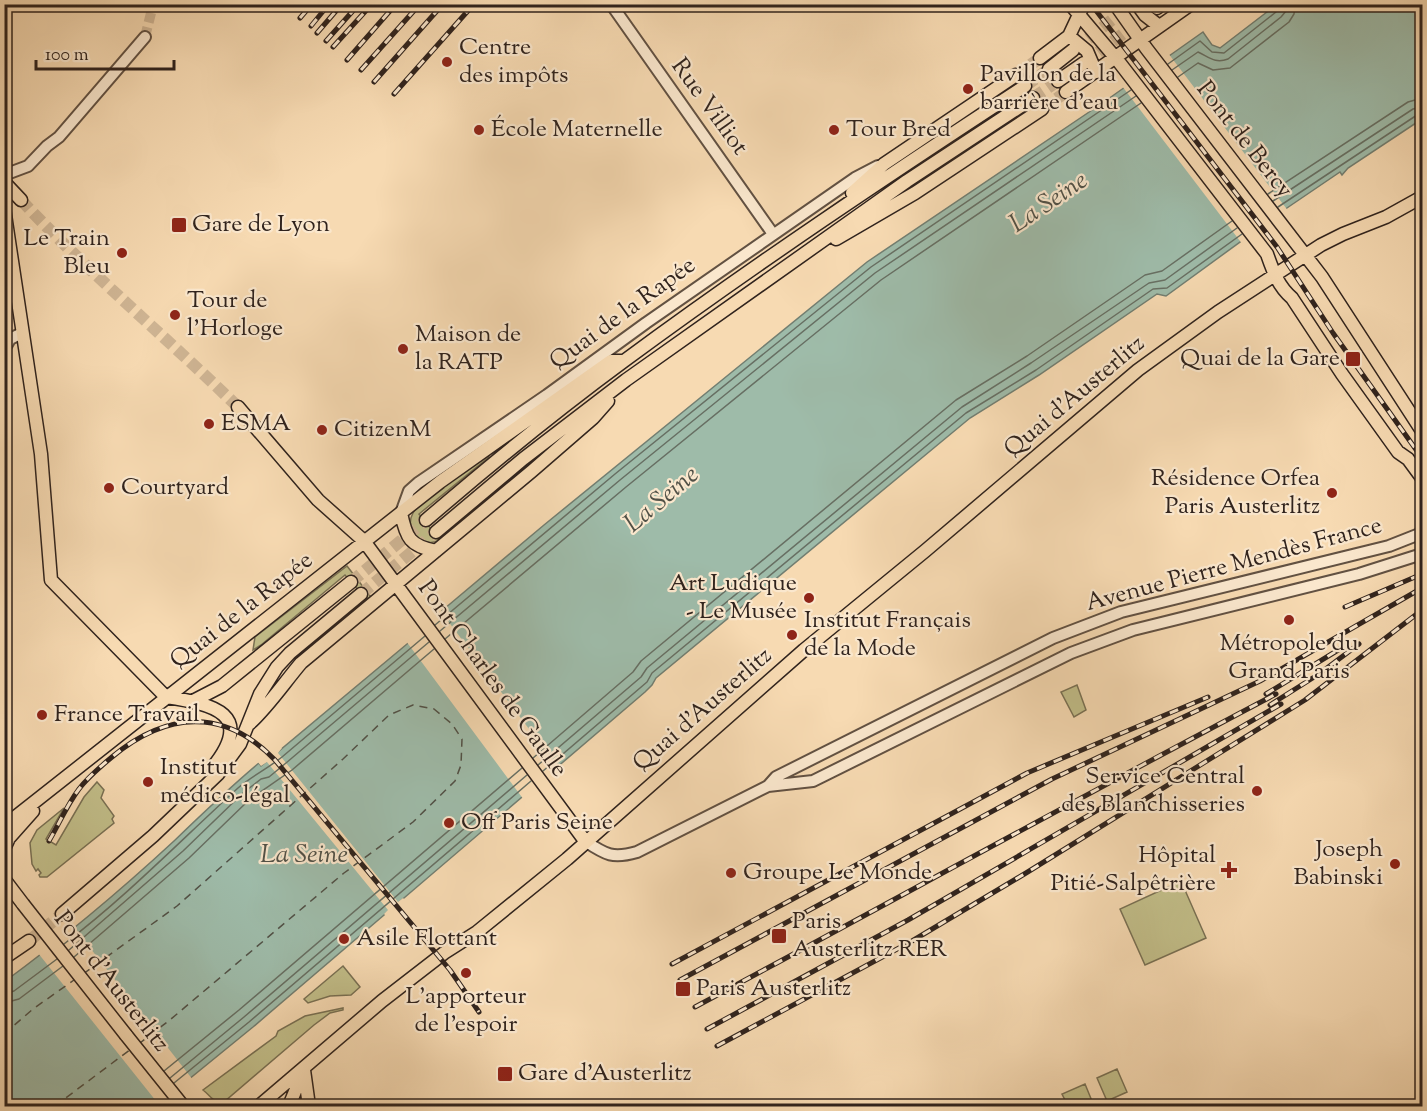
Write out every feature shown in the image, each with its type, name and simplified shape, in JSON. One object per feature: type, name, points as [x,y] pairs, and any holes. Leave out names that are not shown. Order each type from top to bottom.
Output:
[{"type":"main road","name":"Pont de Bercy","points":[[1115,4],[1144,45],[1307,255],[1373,352],[1422,431]]},
{"type":"main road","points":[[1137,4],[1145,15],[1159,26]]},
{"type":"main road","points":[[1066,92],[1115,58],[1144,45],[1159,26],[1191,4]]},
{"type":"main road","points":[[1040,58],[1069,36],[1077,8]]},
{"type":"main road","points":[[1077,8],[1267,254],[1283,291],[1292,298],[1342,374],[1398,452],[1408,459],[1422,478]]},
{"type":"main road","points":[[1069,36],[1087,51],[1096,72]]},
{"type":"main road","points":[[1049,69],[1074,50]]},
{"type":"main road","points":[[1058,81],[1084,63]]},
{"type":"main road","points":[[825,218],[884,164],[1016,75]]},
{"type":"main road","name":"Quai de la Rapée","points":[[426,520],[513,446],[623,361],[825,218],[1024,86]]},
{"type":"main road","points":[[436,532],[523,459],[626,380],[907,181],[1033,98]]},
{"type":"main road","points":[[807,251],[836,239],[915,194],[1042,109]]},
{"type":"main road","points":[[4,182],[21,200]]},
{"type":"main road","points":[[1275,276],[1334,238],[1386,218],[1422,196]]},
{"type":"main road","points":[[4,208],[41,454],[51,580],[166,698]]},
{"type":"main road","name":"Quai d'Austerlitz","points":[[259,1107],[382,1001],[444,953],[477,932],[804,650],[925,551],[1138,370],[1218,312],[1275,276]]},
{"type":"main road","name":"Quai de la Rapée","points":[[4,826],[440,482],[611,361],[623,361]]},
{"type":"main road","points":[[249,724],[259,716],[276,691],[301,663],[400,589],[436,551],[593,418],[626,380]]},
{"type":"main road","name":"Pont Charles de Gaulle","points":[[238,407],[318,500],[364,542],[585,841]]},
{"type":"main road","points":[[401,513],[412,542],[420,548],[436,551]]},
{"type":"main road","name":"Quai de la Rapée","points":[[166,698],[193,701],[222,686],[351,582]]},
{"type":"main road","points":[[62,914],[153,836],[218,774],[240,744],[260,694],[277,667],[290,653],[361,594]]},
{"type":"main road","points":[[153,836],[168,813],[221,757],[230,738],[230,725],[223,713],[193,701]]},
{"type":"main road","name":"Quai de la Rapée","points":[[4,849],[17,828],[69,774]]},
{"type":"main road","name":"Pont d'Austerlitz","points":[[5,879],[183,1107]]},
{"type":"main road","points":[[4,958],[29,941]]},
{"type":"main road","points":[[289,1107],[304,1070]]},
{"type":"main road","points":[[304,1070],[309,1107]]},
{"type":"street","name":"Rue Villiot","points":[[611,4],[773,234]]},
{"type":"street","points":[[4,175],[28,166],[59,137],[145,37]]},
{"type":"street","name":"Quai de la Rapée","points":[[401,513],[410,491],[418,483],[547,395],[773,234],[855,178],[884,164]]},
{"type":"street","points":[[7,344],[22,333]]},
{"type":"street","name":"Avenue Pierre Mendès France","points":[[768,786],[776,777],[1067,632],[1120,612],[1389,546],[1422,533]]},
{"type":"street","name":"Avenue Pierre Mendès France","points":[[585,841],[612,856],[620,857],[637,852],[768,786],[813,781],[1060,657],[1133,630],[1359,574],[1422,554]]},
{"type":"shaded area","points":[[487,455],[489,457],[419,514],[440,540],[427,542],[416,537],[411,520],[418,506]]},
{"type":"shaded area","points":[[347,566],[371,597],[367,600],[345,575],[253,650],[255,637]]},
{"type":"shaded area","points":[[1077,685],[1086,710],[1074,717],[1061,692]]},
{"type":"shaded area","points":[[97,782],[104,790],[101,798],[114,816],[112,819],[114,823],[47,877],[40,877],[41,873],[38,869],[36,871],[32,864],[30,843],[37,830],[64,808],[46,839],[56,845],[84,797]]},
{"type":"shaded area","points":[[1181,881],[1206,938],[1145,965],[1120,909]]},
{"type":"shaded area","points":[[343,966],[360,987],[351,995],[330,996],[308,1003],[304,999]]},
{"type":"shaded area","points":[[343,1008],[343,1010],[330,1013],[314,1025],[225,1101],[215,1101],[203,1090],[276,1036],[278,1031],[305,1016]]},
{"type":"shaded area","points":[[1117,1069],[1127,1092],[1107,1101],[1097,1078]]},
{"type":"shaded area","points":[[1085,1084],[1094,1106],[1068,1106],[1062,1094]]},
{"type":"water","name":"La Seine","points":[[1276,5],[1422,5],[1422,119],[1348,168],[1342,175],[1340,172],[1284,210],[1166,296],[1157,294],[1039,375],[970,418],[656,678],[645,692],[253,1027],[156,1106],[5,1106],[4,982],[112,896],[248,772],[259,763],[261,766],[544,525],[867,262],[1203,32],[1212,45],[1220,48]]},
{"type":"pier","points":[[1168,53],[1289,212],[1287,216],[1283,218],[1280,216],[1243,245],[1122,86]]},
{"type":"pier","points":[[439,609],[559,769],[524,800],[406,641]]},
{"type":"pier","points":[[279,745],[282,748],[278,753],[398,902],[403,898],[407,899],[385,918],[384,914],[388,910],[267,762],[261,766],[257,761],[261,762]]},
{"type":"pier","points":[[73,926],[193,1080],[160,1106],[38,953]]},
{"type":"ferry route","points":[[83,974],[177,906],[343,759],[389,715],[413,705],[434,709],[452,724],[462,739],[461,765],[455,781],[413,822],[344,873],[140,1043]]},
{"type":"ferry route","points":[[4,1034],[33,1009],[74,980]]},
{"type":"ferry route","points":[[55,1106],[131,1049]]},
{"type":"tunnel","points":[[145,37],[152,9],[156,4]]},
{"type":"tunnel","points":[[1074,50],[1132,4]]},
{"type":"tunnel","points":[[1084,63],[1155,10]]},
{"type":"tunnel","points":[[1016,75],[1040,58]]},
{"type":"tunnel","points":[[1025,86],[1049,69]]},
{"type":"tunnel","points":[[1033,98],[1058,81]]},
{"type":"tunnel","points":[[1042,109],[1066,92]]},
{"type":"tunnel","points":[[21,200],[73,253],[238,407]]},
{"type":"tunnel","points":[[351,582],[426,520]]},
{"type":"tunnel","points":[[361,594],[436,532]]},
{"type":"tunnel","points":[[29,941],[62,914]]},
{"type":"railway","points":[[285,8],[288,4]]},
{"type":"railway","points":[[300,18],[312,4]]},
{"type":"railway","points":[[311,26],[329,4]]},
{"type":"railway","points":[[317,33],[342,4]]},
{"type":"railway","points":[[326,41],[359,4]]},
{"type":"railway","points":[[333,47],[372,4]]},
{"type":"railway","points":[[347,60],[396,4]]},
{"type":"railway","points":[[361,70],[420,4]]},
{"type":"railway","points":[[374,82],[443,4]]},
{"type":"railway","points":[[394,94],[474,4]]},
{"type":"railway","points":[[1091,4],[1277,247],[1333,333],[1422,458]]},
{"type":"railway","points":[[1345,607],[1422,574]]},
{"type":"railway","points":[[680,980],[1052,779],[1260,681],[1422,588]]},
{"type":"railway","points":[[717,1046],[912,941],[1026,873],[1305,700],[1422,610]]},
{"type":"railway","points":[[1266,694],[1348,644]]},
{"type":"railway","points":[[1270,705],[1319,674],[1359,644]]},
{"type":"railway","points":[[695,1007],[1276,694]]},
{"type":"railway","points":[[672,964],[1027,773],[1208,697]]},
{"type":"railway","points":[[707,1029],[908,920],[1281,704]]},
{"type":"railway","points":[[49,841],[71,801],[90,776],[132,742],[153,731],[174,724],[195,722],[215,724],[236,731],[256,743],[275,760],[450,970],[479,1012]]},
{"type":"place","name":"Centre des impôts","points":[[447,62]]},
{"type":"place","name":"Pavillon de la barrière d'eau","points":[[968,89]]},
{"type":"place","name":"École Maternelle","points":[[479,130]]},
{"type":"place","name":"Tour Bred","points":[[834,130]]},
{"type":"place","name":"Gare de Lyon","points":[[179,225]]},
{"type":"place","name":"Le Train Bleu","points":[[122,253]]},
{"type":"place","name":"Tour de l'Horloge","points":[[175,315]]},
{"type":"place","name":"Maison de la RATP","points":[[403,349]]},
{"type":"place","name":"Quai de la Gare","points":[[1353,359]]},
{"type":"place","name":"ESMA","points":[[209,424]]},
{"type":"place","name":"CitizenM","points":[[322,430]]},
{"type":"place","name":"Courtyard","points":[[109,488]]},
{"type":"place","name":"Résidence Orfea Paris Austerlitz","points":[[1332,493]]},
{"type":"place","name":"Art Ludique - Le Musée","points":[[809,598]]},
{"type":"place","name":"Métropole du Grand Paris","points":[[1289,620]]},
{"type":"place","name":"Institut Français de la Mode","points":[[792,635]]},
{"type":"place","name":"France Travail","points":[[42,715]]},
{"type":"place","name":"Institut médico-légal","points":[[148,782]]},
{"type":"place","name":"Service Central des Blanchisseries","points":[[1257,791]]},
{"type":"place","name":"Off Paris Seine","points":[[449,823]]},
{"type":"place","name":"Joseph Babinski","points":[[1395,864]]},
{"type":"place","name":"Hôpital Pitié-Salpêtrière","points":[[1229,870]]},
{"type":"place","name":"Groupe Le Monde","points":[[731,873]]},
{"type":"place","name":"Paris Austerlitz RER","points":[[779,936]]},
{"type":"place","name":"Asile Flottant","points":[[344,939]]},
{"type":"place","name":"L'apporteur de l'espoir","points":[[466,973]]},
{"type":"place","name":"Paris Austerlitz","points":[[683,989]]},
{"type":"place","name":"Gare d'Austerlitz","points":[[505,1074]]}]
